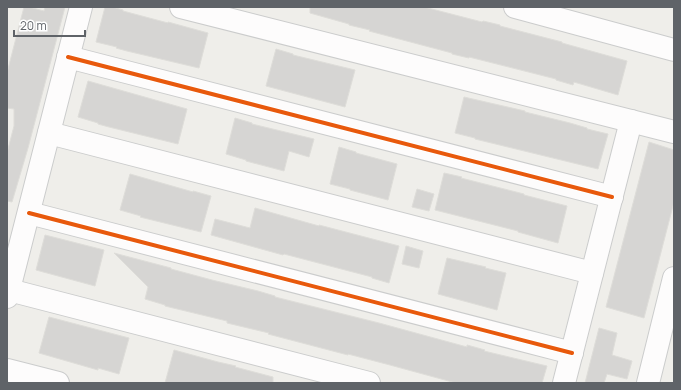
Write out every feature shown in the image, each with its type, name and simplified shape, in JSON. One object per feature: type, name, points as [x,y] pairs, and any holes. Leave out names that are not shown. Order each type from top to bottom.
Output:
[{"type":"street","points":[[81,7],[8,294],[369,383]]},
{"type":"street","points":[[181,7],[674,132]]},
{"type":"street","points":[[515,7],[674,50]]},
{"type":"street","points":[[68,58],[612,197]]},
{"type":"street","points":[[564,383],[631,121]]},
{"type":"street","points":[[49,133],[592,273]]},
{"type":"street","points":[[29,213],[572,353]]},
{"type":"street","points":[[648,383],[674,278]]},
{"type":"street","points":[[7,370],[58,383]]},
{"type":"building","points":[[24,7],[44,11],[45,7],[65,7],[28,148],[12,202],[7,201],[7,153],[14,126],[14,109],[7,108],[7,73]]},
{"type":"building","points":[[105,7],[112,7],[208,33],[199,68],[96,42]]},
{"type":"building","points":[[310,7],[424,7],[482,22],[500,25],[627,61],[618,95],[574,82],[573,85],[556,79],[452,54],[369,31],[370,30],[310,13]]},
{"type":"building","points":[[276,49],[293,55],[355,70],[345,107],[266,86]]},
{"type":"building","points":[[88,81],[187,109],[178,144],[109,127],[78,117]]},
{"type":"building","points":[[464,97],[525,111],[608,134],[598,169],[455,133]]},
{"type":"building","points":[[235,118],[252,124],[314,139],[309,157],[289,151],[284,171],[226,154]]},
{"type":"building","points":[[649,142],[674,150],[674,202],[644,318],[606,307]]},
{"type":"building","points":[[339,147],[397,164],[388,200],[330,184]]},
{"type":"building","points":[[444,173],[567,206],[558,243],[518,231],[435,210]]},
{"type":"building","points":[[130,174],[211,196],[201,232],[140,217],[141,216],[120,210]]},
{"type":"building","points":[[417,189],[434,194],[429,211],[412,207]]},
{"type":"building","points":[[255,208],[399,246],[389,283],[372,277],[211,235],[215,219],[250,228]]},
{"type":"building","points":[[45,235],[104,250],[95,286],[36,270]]},
{"type":"building","points":[[406,246],[423,251],[419,268],[402,264]]},
{"type":"building","points":[[114,253],[258,291],[275,297],[467,347],[467,345],[485,350],[484,351],[547,366],[542,383],[456,383],[348,355],[227,323],[227,321],[165,306],[145,299],[148,287]]},
{"type":"building","points":[[447,258],[506,273],[497,310],[438,294]]},
{"type":"building","points":[[49,317],[129,338],[119,374],[98,368],[98,370],[39,353]]},
{"type":"building","points":[[599,328],[617,333],[612,355],[632,361],[627,379],[607,374],[604,383],[585,383]]},
{"type":"building","points":[[174,350],[273,377],[273,383],[165,383]]},
{"type":"cycle path","points":[[68,57],[612,197]]},
{"type":"cycle path","points":[[29,213],[572,353]]}]
